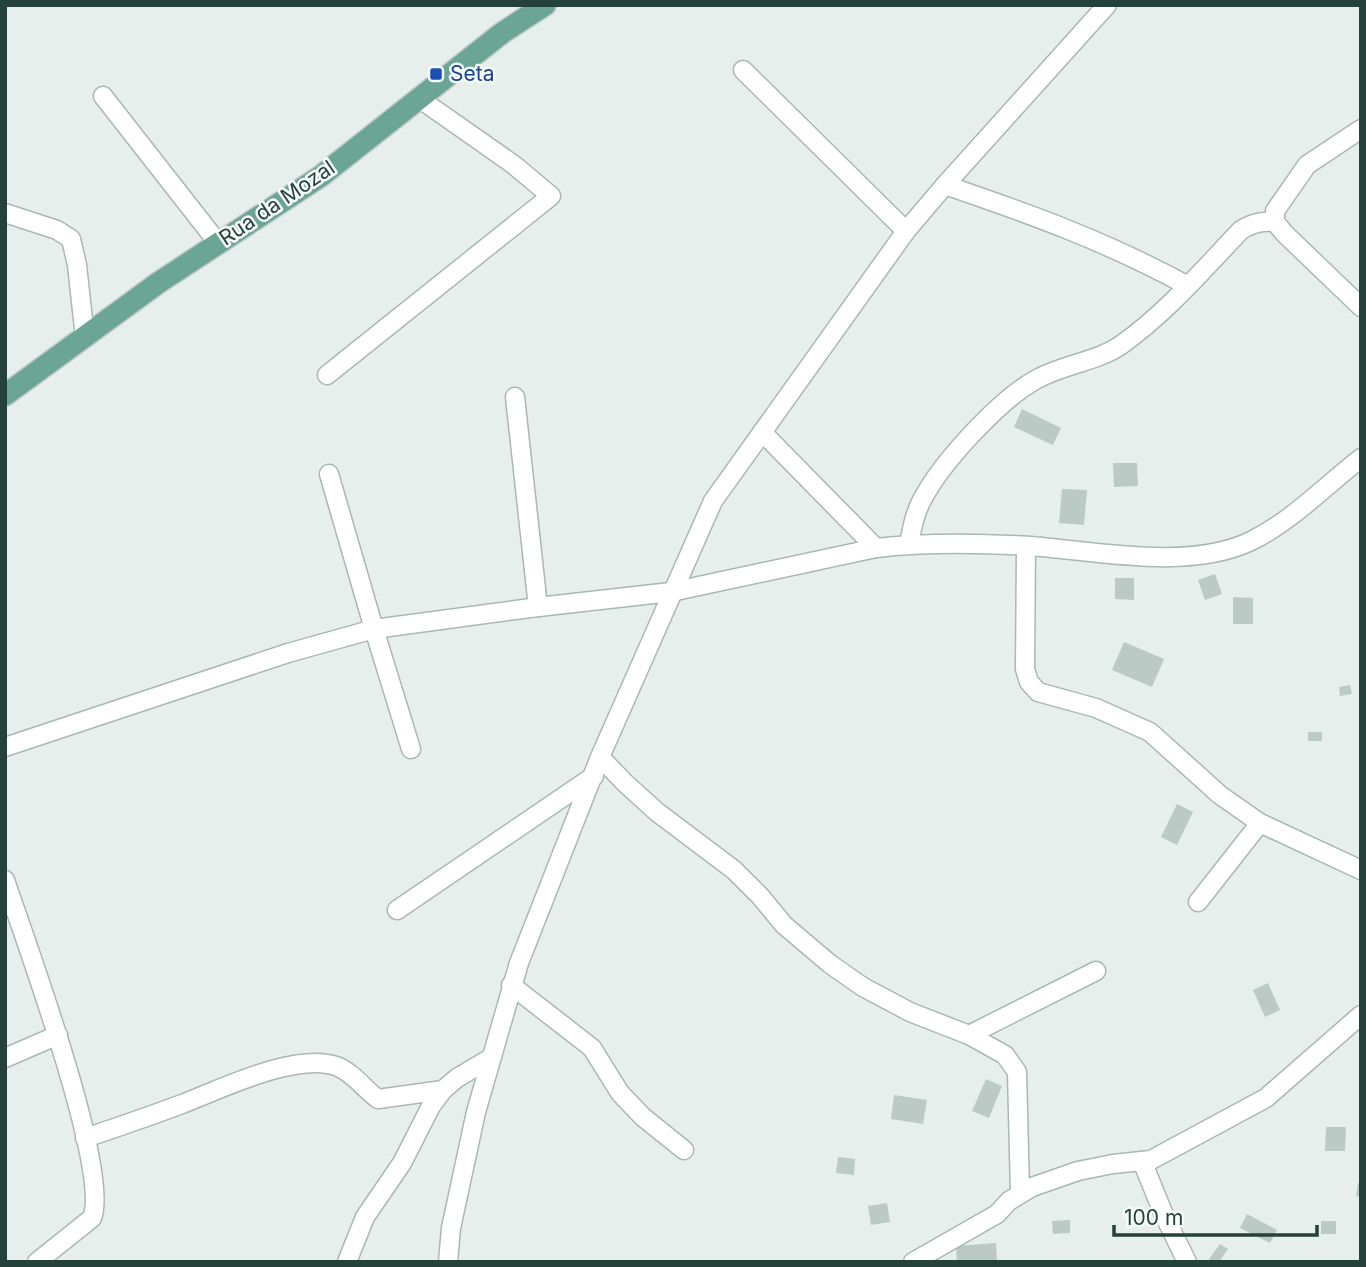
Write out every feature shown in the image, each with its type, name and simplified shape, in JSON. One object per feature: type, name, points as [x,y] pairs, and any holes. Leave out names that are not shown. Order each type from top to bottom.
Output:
[{"type":"main road","name":"Rua da Mozal","points":[[5,395],[158,283],[321,176],[502,33],[545,5]]},
{"type":"street","points":[[448,1262],[451,1228],[461,1177],[489,1059],[511,985],[600,757],[713,501],[906,231],[944,185],[1107,5]]},
{"type":"street","points":[[743,70],[906,231]]},
{"type":"street","points":[[103,96],[218,243]]},
{"type":"street","points":[[327,374],[551,196],[514,165],[420,99]]},
{"type":"street","points":[[1361,130],[1307,164],[1275,211],[1275,222],[1284,233],[1361,307]]},
{"type":"street","points":[[944,185],[1048,220],[1114,247],[1188,286]]},
{"type":"street","points":[[5,214],[57,230],[71,239],[77,265],[85,338]]},
{"type":"street","points":[[909,544],[914,519],[922,499],[940,470],[979,426],[1039,377],[1085,362],[1119,346],[1151,321],[1188,286],[1241,230],[1263,221],[1275,222]]},
{"type":"street","points":[[515,397],[538,607]]},
{"type":"street","points":[[762,432],[876,548]]},
{"type":"street","points":[[5,747],[288,653],[374,629],[671,592],[876,548],[909,544],[1026,546],[1146,556],[1220,552],[1250,542],[1284,523],[1361,458]]},
{"type":"street","points":[[329,474],[411,749]]},
{"type":"street","points":[[1026,546],[1025,669],[1029,681],[1038,692],[1096,708],[1150,732],[1220,795],[1260,823],[1361,870]]},
{"type":"street","points":[[600,757],[657,812],[734,870],[784,925],[830,964],[863,987],[910,1012],[969,1035],[1005,1055],[1017,1072],[1020,1193]]},
{"type":"street","points":[[397,910],[594,776]]},
{"type":"street","points":[[1198,902],[1260,823]]},
{"type":"street","points":[[5,880],[58,1035],[85,1138],[94,1189],[95,1210],[92,1218],[37,1262]]},
{"type":"street","points":[[969,1035],[1096,971]]},
{"type":"street","points":[[511,985],[592,1048],[620,1093],[643,1117],[684,1150]]},
{"type":"street","points":[[913,1262],[943,1253],[997,1214],[1020,1193],[1078,1171],[1151,1160],[1266,1098],[1361,1015]]},
{"type":"street","points":[[5,1058],[58,1035]]},
{"type":"street","points":[[347,1262],[365,1217],[402,1163],[431,1106],[457,1078],[489,1059]]},
{"type":"street","points":[[85,1138],[237,1082],[295,1065],[317,1062],[337,1066],[378,1099],[443,1090]]},
{"type":"street","points":[[1142,1161],[1187,1262]]},
{"type":"building","points":[[1022,409],[1061,428],[1053,445],[1014,427]]},
{"type":"building","points":[[1113,463],[1137,463],[1138,486],[1114,487]]},
{"type":"building","points":[[1062,489],[1087,490],[1084,525],[1059,523]]},
{"type":"building","points":[[1215,574],[1222,594],[1205,600],[1198,580]]},
{"type":"building","points":[[1115,578],[1134,578],[1134,600],[1115,599]]},
{"type":"building","points":[[1233,597],[1253,598],[1253,624],[1233,624]]},
{"type":"building","points":[[1124,642],[1164,659],[1152,687],[1112,670]]},
{"type":"building","points":[[1350,685],[1352,694],[1340,696],[1339,687]]},
{"type":"building","points":[[1308,732],[1322,732],[1322,741],[1308,741]]},
{"type":"building","points":[[1177,804],[1193,812],[1177,845],[1161,837]]},
{"type":"building","points":[[1268,983],[1280,1010],[1265,1017],[1253,990]]},
{"type":"building","points":[[986,1079],[1002,1086],[989,1118],[972,1111]]},
{"type":"building","points":[[894,1095],[927,1100],[923,1124],[891,1119]]},
{"type":"building","points":[[1326,1127],[1346,1127],[1345,1151],[1325,1151]]},
{"type":"building","points":[[838,1157],[855,1159],[854,1175],[836,1173]]},
{"type":"building","points":[[1358,1183],[1361,1183],[1361,1197],[1356,1196]]},
{"type":"building","points":[[887,1203],[890,1222],[871,1225],[868,1206]]},
{"type":"building","points":[[1247,1214],[1277,1230],[1270,1243],[1240,1228]]},
{"type":"building","points":[[1070,1220],[1070,1233],[1053,1234],[1052,1221]]},
{"type":"building","points":[[1321,1221],[1336,1221],[1336,1234],[1321,1234]]},
{"type":"building","points":[[996,1243],[997,1262],[957,1262],[956,1246]]},
{"type":"building","points":[[1220,1244],[1228,1249],[1219,1262],[1213,1262],[1209,1259]]},
{"type":"place","name":"Seta","points":[[436,74]]}]
